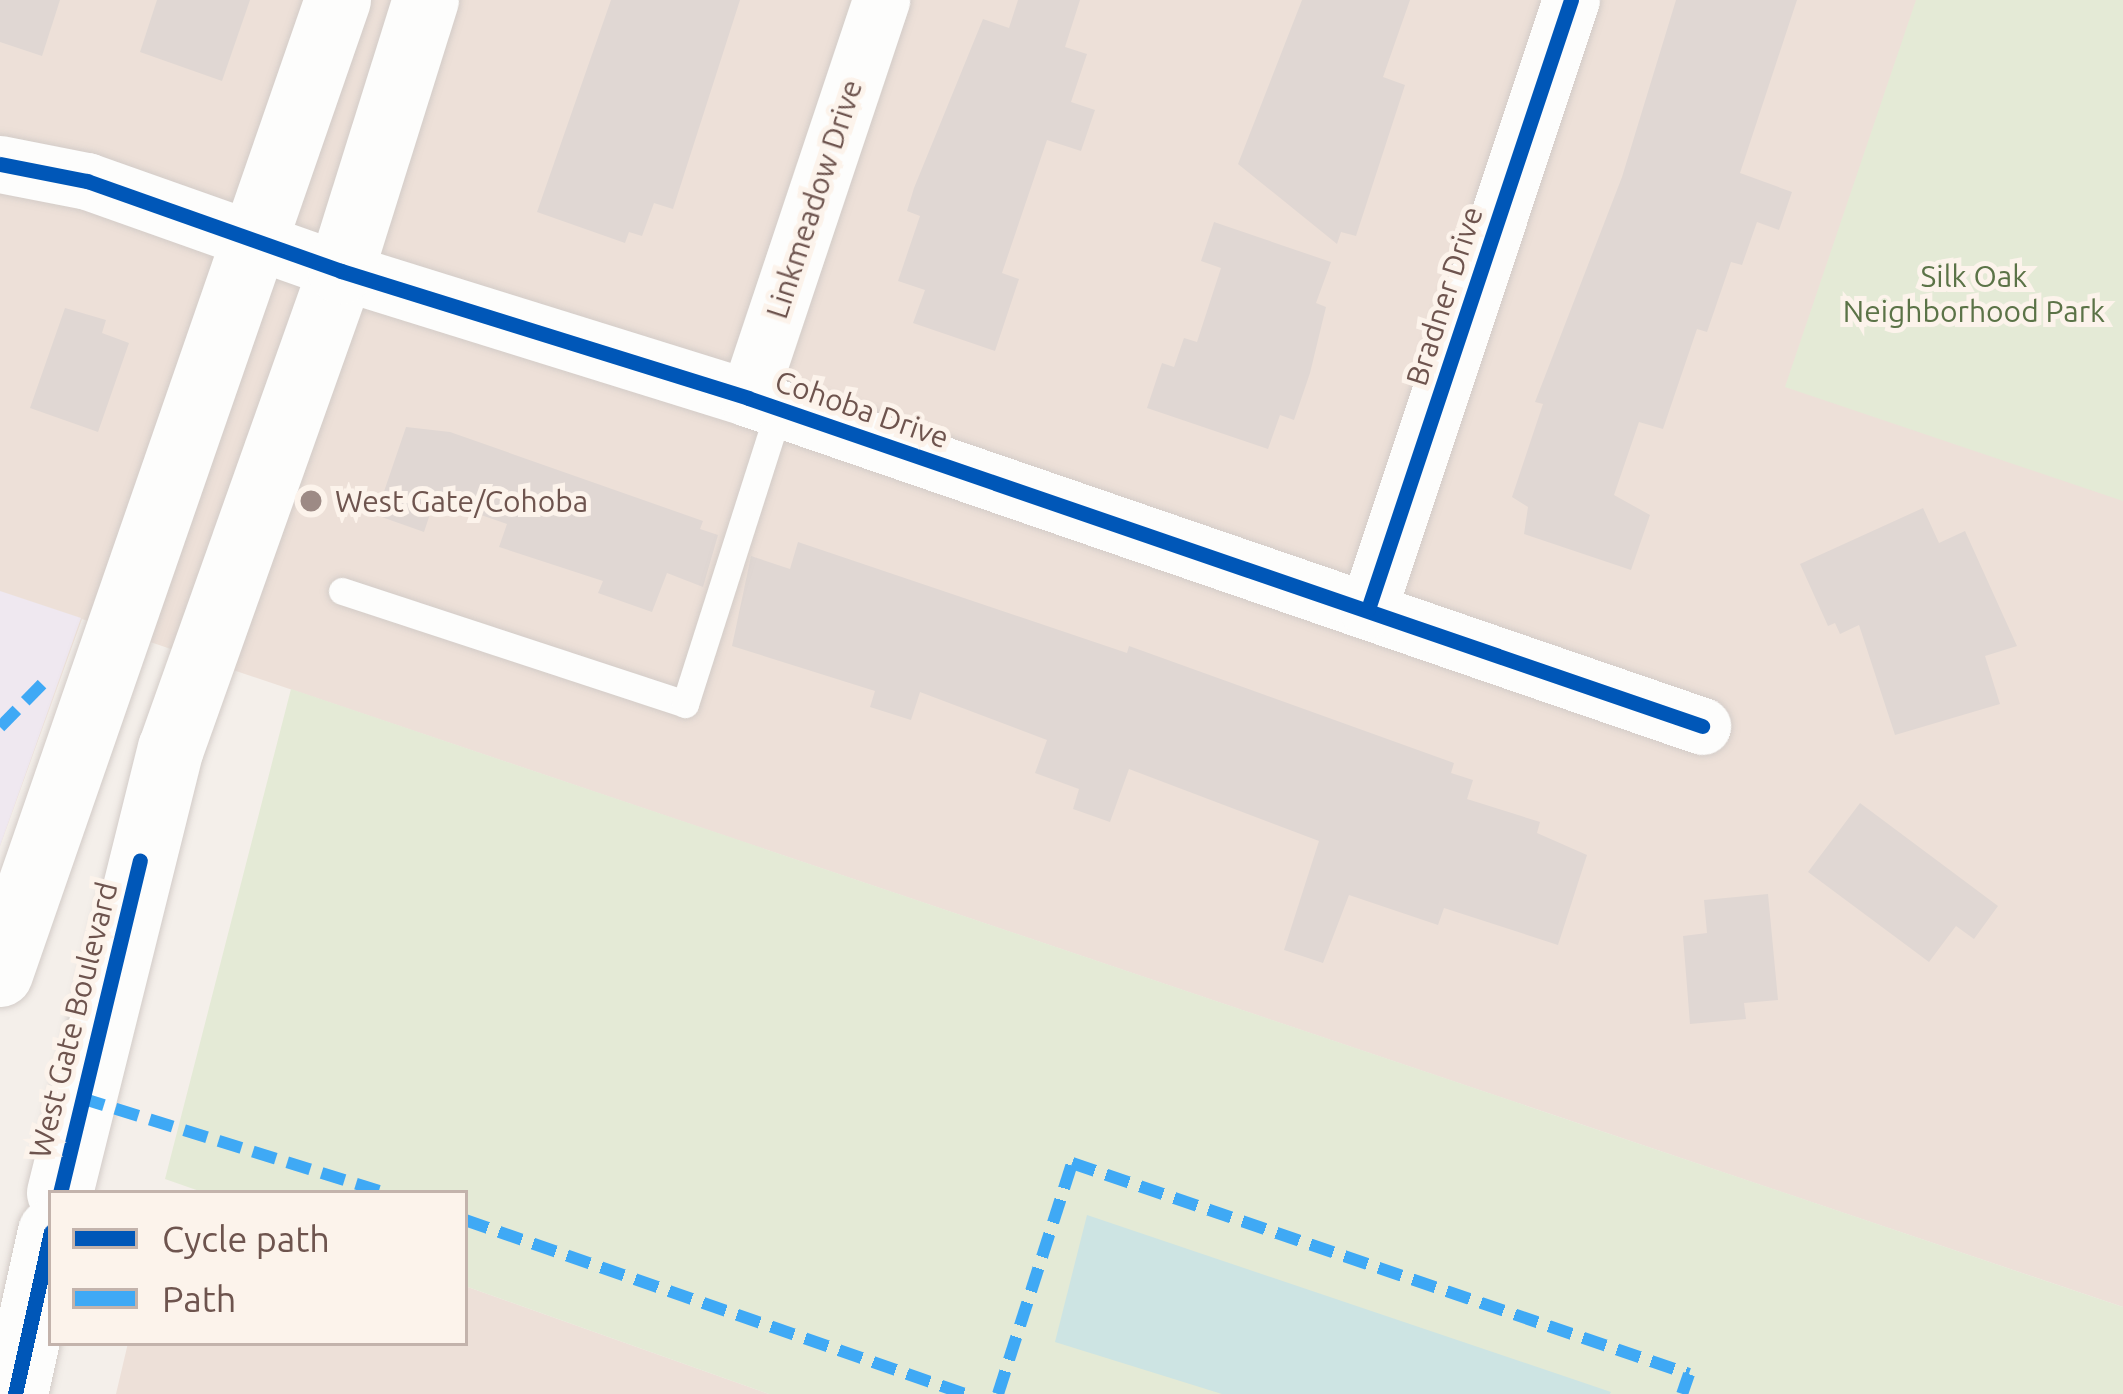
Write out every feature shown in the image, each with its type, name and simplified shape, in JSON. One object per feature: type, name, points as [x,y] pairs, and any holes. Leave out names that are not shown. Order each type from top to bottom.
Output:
[{"type":"main road","points":[[0,974],[338,0]]},
{"type":"main road","name":"West Gate Boulevard","points":[[61,1190],[171,749],[341,271],[426,0]]},
{"type":"main road","points":[[15,1394],[48,1246]]},
{"type":"street","name":"Linkmeadow Drive","points":[[763,404],[881,0]]},
{"type":"street","name":"Bradner Drive","points":[[1368,609],[1571,0]]},
{"type":"street","name":"Cohoba Drive","points":[[0,164],[86,181],[341,271],[763,404],[1702,726]]},
{"type":"lane","points":[[342,591],[685,704],[763,404]]},
{"type":"shaded area","points":[[0,0],[2123,0],[2123,1307],[82,619],[0,846]]},
{"type":"shaded area","points":[[0,591],[81,618],[0,846]]},
{"type":"shaded area","points":[[468,1287],[769,1394],[116,1394],[127,1346],[468,1346]]},
{"type":"green space","name":"Silk Oak Neighborhood Park","points":[[1916,0],[2123,0],[2123,501],[1785,387]]},
{"type":"green space","points":[[291,689],[2123,1307],[2123,1394],[769,1394],[468,1287],[468,1190],[196,1190],[165,1179]]},
{"type":"water","points":[[1087,1215],[1611,1392],[1222,1394],[1055,1342]]},
{"type":"building","points":[[0,0],[60,0],[42,56],[0,42]]},
{"type":"building","points":[[157,0],[250,0],[222,81],[140,52]]},
{"type":"building","points":[[611,0],[740,0],[673,209],[654,203],[642,236],[629,232],[625,243],[537,212]]},
{"type":"building","points":[[1018,0],[1080,0],[1065,47],[1087,54],[1071,102],[1095,110],[1081,151],[1047,140],[1002,273],[1019,279],[995,351],[913,323],[925,290],[898,281],[920,216],[907,211],[914,188],[983,19],[1009,28]]},
{"type":"building","points":[[1302,0],[1410,0],[1383,77],[1405,85],[1356,236],[1341,232],[1337,244],[1238,164]]},
{"type":"building","points":[[1676,0],[1797,0],[1740,173],[1792,192],[1779,230],[1757,222],[1742,265],[1731,262],[1707,332],[1697,329],[1663,429],[1639,422],[1614,495],[1650,515],[1631,570],[1524,534],[1528,507],[1512,497],[1543,404],[1535,402],[1622,177]]},
{"type":"building","points":[[1214,222],[1331,262],[1316,303],[1326,307],[1310,373],[1294,420],[1280,415],[1268,449],[1147,408],[1162,363],[1174,367],[1184,338],[1197,342],[1221,268],[1201,261]]},
{"type":"building","points":[[65,308],[106,320],[102,333],[129,343],[98,432],[30,408]]},
{"type":"building","points":[[406,427],[450,432],[703,521],[700,529],[718,535],[703,587],[667,573],[652,612],[598,593],[603,581],[499,547],[507,524],[435,499],[424,532],[376,515]]},
{"type":"building","points":[[1923,508],[1939,543],[1965,531],[2017,646],[1985,656],[2000,704],[1895,735],[1859,625],[1840,634],[1835,623],[1828,626],[1800,564]]},
{"type":"building","points":[[798,542],[1127,653],[1129,646],[1454,763],[1451,773],[1473,780],[1467,799],[1540,822],[1537,833],[1587,855],[1558,945],[1444,908],[1438,925],[1349,895],[1323,963],[1284,950],[1319,841],[1129,769],[1110,822],[1073,809],[1079,789],[1035,773],[1047,740],[920,692],[911,720],[870,707],[875,691],[732,646],[751,556],[790,569]]},
{"type":"building","points":[[1860,803],[1998,906],[1974,939],[1956,926],[1929,962],[1808,872]]},
{"type":"building","points":[[1768,894],[1778,1000],[1744,1003],[1746,1019],[1690,1024],[1683,936],[1707,933],[1704,900]]},
{"type":"marked path","points":[[0,727],[48,678]]},
{"type":"marked path","points":[[81,1098],[376,1190]]},
{"type":"marked path","points":[[998,1394],[1072,1163],[1689,1374],[1682,1394]]},
{"type":"marked path","points":[[468,1221],[965,1394]]},
{"type":"cycle path","points":[[1368,609],[1571,0]]},
{"type":"cycle path","points":[[0,164],[87,181],[341,271],[748,398],[1702,726]]},
{"type":"cycle path","points":[[61,1190],[140,860]]},
{"type":"cycle path","points":[[15,1394],[48,1246]]},
{"type":"place","name":"West Gate/Cohoba","points":[[311,501]]}]
